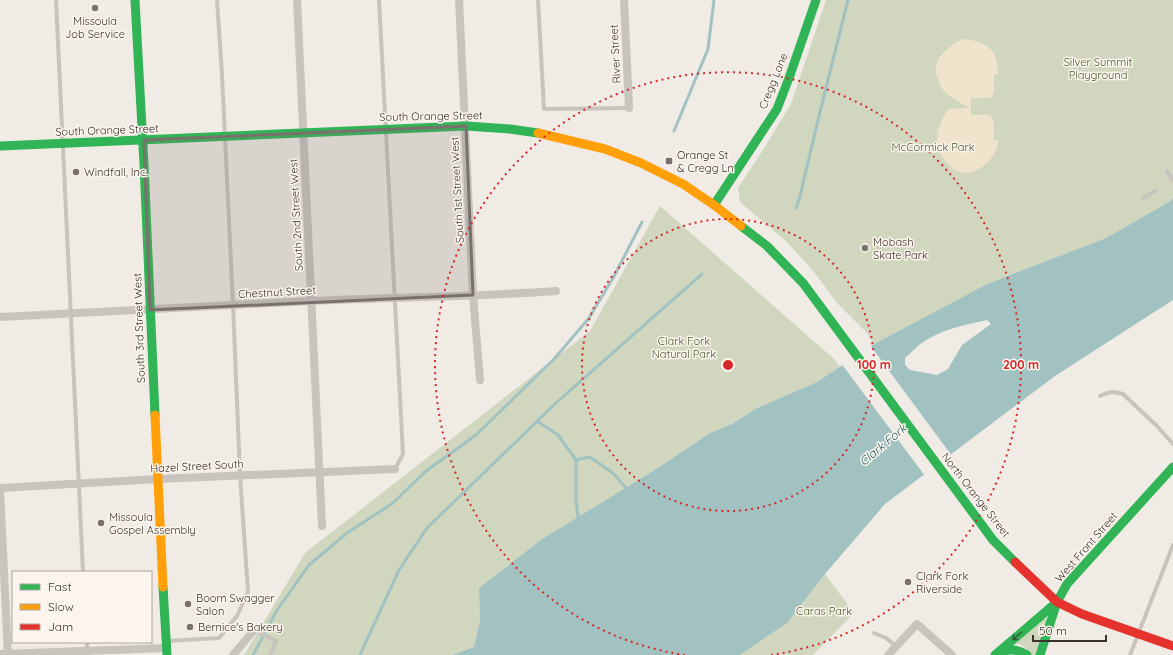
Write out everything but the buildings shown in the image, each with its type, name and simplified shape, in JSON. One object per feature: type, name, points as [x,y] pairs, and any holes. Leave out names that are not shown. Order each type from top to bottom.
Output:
[{"type":"main road","name":"South 3rd Street West","points":[[135,0],[144,140],[150,310],[167,648]]},
{"type":"main road","name":"Cregg Lane","points":[[714,205],[777,109],[816,0]]},
{"type":"main road","name":"South Orange Street","points":[[0,146],[466,126],[510,129],[545,134],[617,153],[683,184],[714,205],[767,246],[803,283],[826,314]]},
{"type":"main road","name":"North Orange Street","points":[[826,314],[993,540],[1057,602],[1082,614],[1173,646]]},
{"type":"main road","name":"West Front Street","points":[[995,655],[1057,602],[1067,584],[1173,467]]},
{"type":"main road","points":[[1040,655],[1057,602]]},
{"type":"main road","points":[[995,655],[1004,650],[1012,649],[1021,651],[1027,655]]},
{"type":"street","name":"South 2nd Street West","points":[[297,0],[322,526]]},
{"type":"street","name":"South 1st Street West","points":[[459,0],[473,295],[480,380]]},
{"type":"street","name":"River Street","points":[[624,0],[629,108]]},
{"type":"street","name":"Chestnut Street","points":[[0,317],[311,301],[556,291]]},
{"type":"street","name":"Hazel Street South","points":[[0,489],[158,479],[395,469]]},
{"type":"street","points":[[0,489],[5,654],[87,653],[167,648]]},
{"type":"street","points":[[888,655],[917,624],[952,655]]},
{"type":"street","points":[[234,655],[256,631]]},
{"type":"lane","points":[[56,0],[83,571]]},
{"type":"lane","points":[[167,648],[219,638],[237,616],[248,592],[240,475],[225,137],[217,0]]},
{"type":"lane","points":[[379,0],[402,454],[395,469]]},
{"type":"lane","points":[[538,0],[544,109],[629,108]]},
{"type":"lane","points":[[1167,171],[1172,180],[1173,179]]},
{"type":"lane","points":[[1143,198],[1156,191]]},
{"type":"lane","points":[[1100,396],[1114,392],[1123,394],[1157,426],[1173,444]]},
{"type":"lane","points":[[1130,655],[1173,545]]},
{"type":"lane","points":[[256,631],[276,641],[270,655]]},
{"type":"lane","points":[[874,633],[886,638],[896,647]]},
{"type":"lane","points":[[86,643],[87,653]]},
{"type":"highlighted area","points":[[466,126],[473,295],[150,310],[144,140]]},
{"type":"green space","name":"McCormick Park","points":[[826,0],[1173,0],[1173,198],[1169,202],[1106,238],[987,284],[874,344],[867,333],[838,304],[814,272],[787,242],[740,202],[738,188],[791,104]]},
{"type":"green space","name":"Clark Fork Natural Park","points":[[660,206],[834,359],[840,367],[817,382],[755,409],[732,424],[710,433],[653,471],[542,539],[479,588],[480,620],[474,647],[452,655],[244,655],[305,553],[590,331]]},
{"type":"green space","name":"Caras Park","points":[[825,574],[854,613],[813,655],[740,655],[787,623]]},
{"type":"green space","points":[[1043,617],[1049,621],[1038,655],[1031,655],[1024,646],[1015,643]]},
{"type":"sand","points":[[963,39],[979,42],[990,48],[996,58],[998,74],[994,75],[994,92],[991,98],[971,98],[971,115],[983,114],[991,116],[994,121],[994,140],[998,140],[997,147],[990,160],[984,165],[971,172],[964,173],[953,169],[949,165],[941,154],[937,141],[941,122],[948,109],[970,108],[944,91],[936,73],[938,60],[946,50]]},
{"type":"water","name":"Clark Fork","points":[[1173,198],[1173,300],[1055,376],[885,504],[825,574],[787,623],[740,655],[452,655],[474,647],[480,620],[479,588],[542,539],[653,471],[710,433],[732,424],[755,409],[817,382],[874,344],[987,284],[1106,238],[1169,202]],"holes":[[[987,320],[991,324],[962,345],[948,369],[937,375],[910,370],[905,365],[905,358],[919,345],[935,335],[960,326]]]},
{"type":"pier","points":[[870,345],[952,456],[925,476],[841,363]]},
{"type":"waterway","points":[[674,131],[708,49],[714,0]]},
{"type":"waterway","points":[[796,208],[848,0]]},
{"type":"waterway","points":[[253,655],[277,610],[309,565],[347,533],[393,503],[426,471],[476,435],[555,358],[589,318],[613,278],[642,222]]},
{"type":"waterway","points":[[360,655],[399,570],[427,528],[558,401],[702,274]]},
{"type":"waterway","points":[[537,421],[558,435],[576,460],[576,501],[578,517]]},
{"type":"waterway","points":[[576,460],[590,457],[614,474],[626,488]]},
{"type":"traffic: fast","points":[[135,0],[155,415]]},
{"type":"traffic: fast","points":[[714,205],[777,109],[816,0]]},
{"type":"traffic: fast","points":[[0,146],[466,126],[510,129],[538,133]]},
{"type":"traffic: fast","points":[[741,226],[767,246],[803,283],[993,540],[1015,562]]},
{"type":"traffic: fast","points":[[995,655],[1057,602],[1067,584],[1173,467]]},
{"type":"traffic: fast","points":[[163,587],[167,655]]},
{"type":"traffic: fast","points":[[1040,655],[1057,602]]},
{"type":"traffic: fast","points":[[999,653],[1006,650],[1013,650],[1020,651],[1027,655]]},
{"type":"traffic: slow","points":[[538,133],[605,149],[641,163],[683,184],[741,226]]},
{"type":"traffic: slow","points":[[155,415],[163,587]]},
{"type":"traffic: jam","points":[[1015,562],[1057,602],[1082,614],[1173,646]]},
{"type":"place","name":"Missoula Job Service","points":[[95,8]]},
{"type":"place","name":"Orange St & Cregg Ln","points":[[669,161]]},
{"type":"place","name":"Windfall, Inc.","points":[[76,172]]},
{"type":"place","name":"Mobash Skate Park","points":[[865,248]]},
{"type":"place","name":"Missoula Gospel Assembly","points":[[101,523]]},
{"type":"place","name":"Clark Fork Riverside","points":[[908,582]]},
{"type":"place","name":"Boom Swagger Salon","points":[[188,604]]},
{"type":"place","name":"Bernice's Bakery","points":[[190,627]]},
{"type":"park label","name":"Silver Summit Playground","points":[[1098,68]]}]
